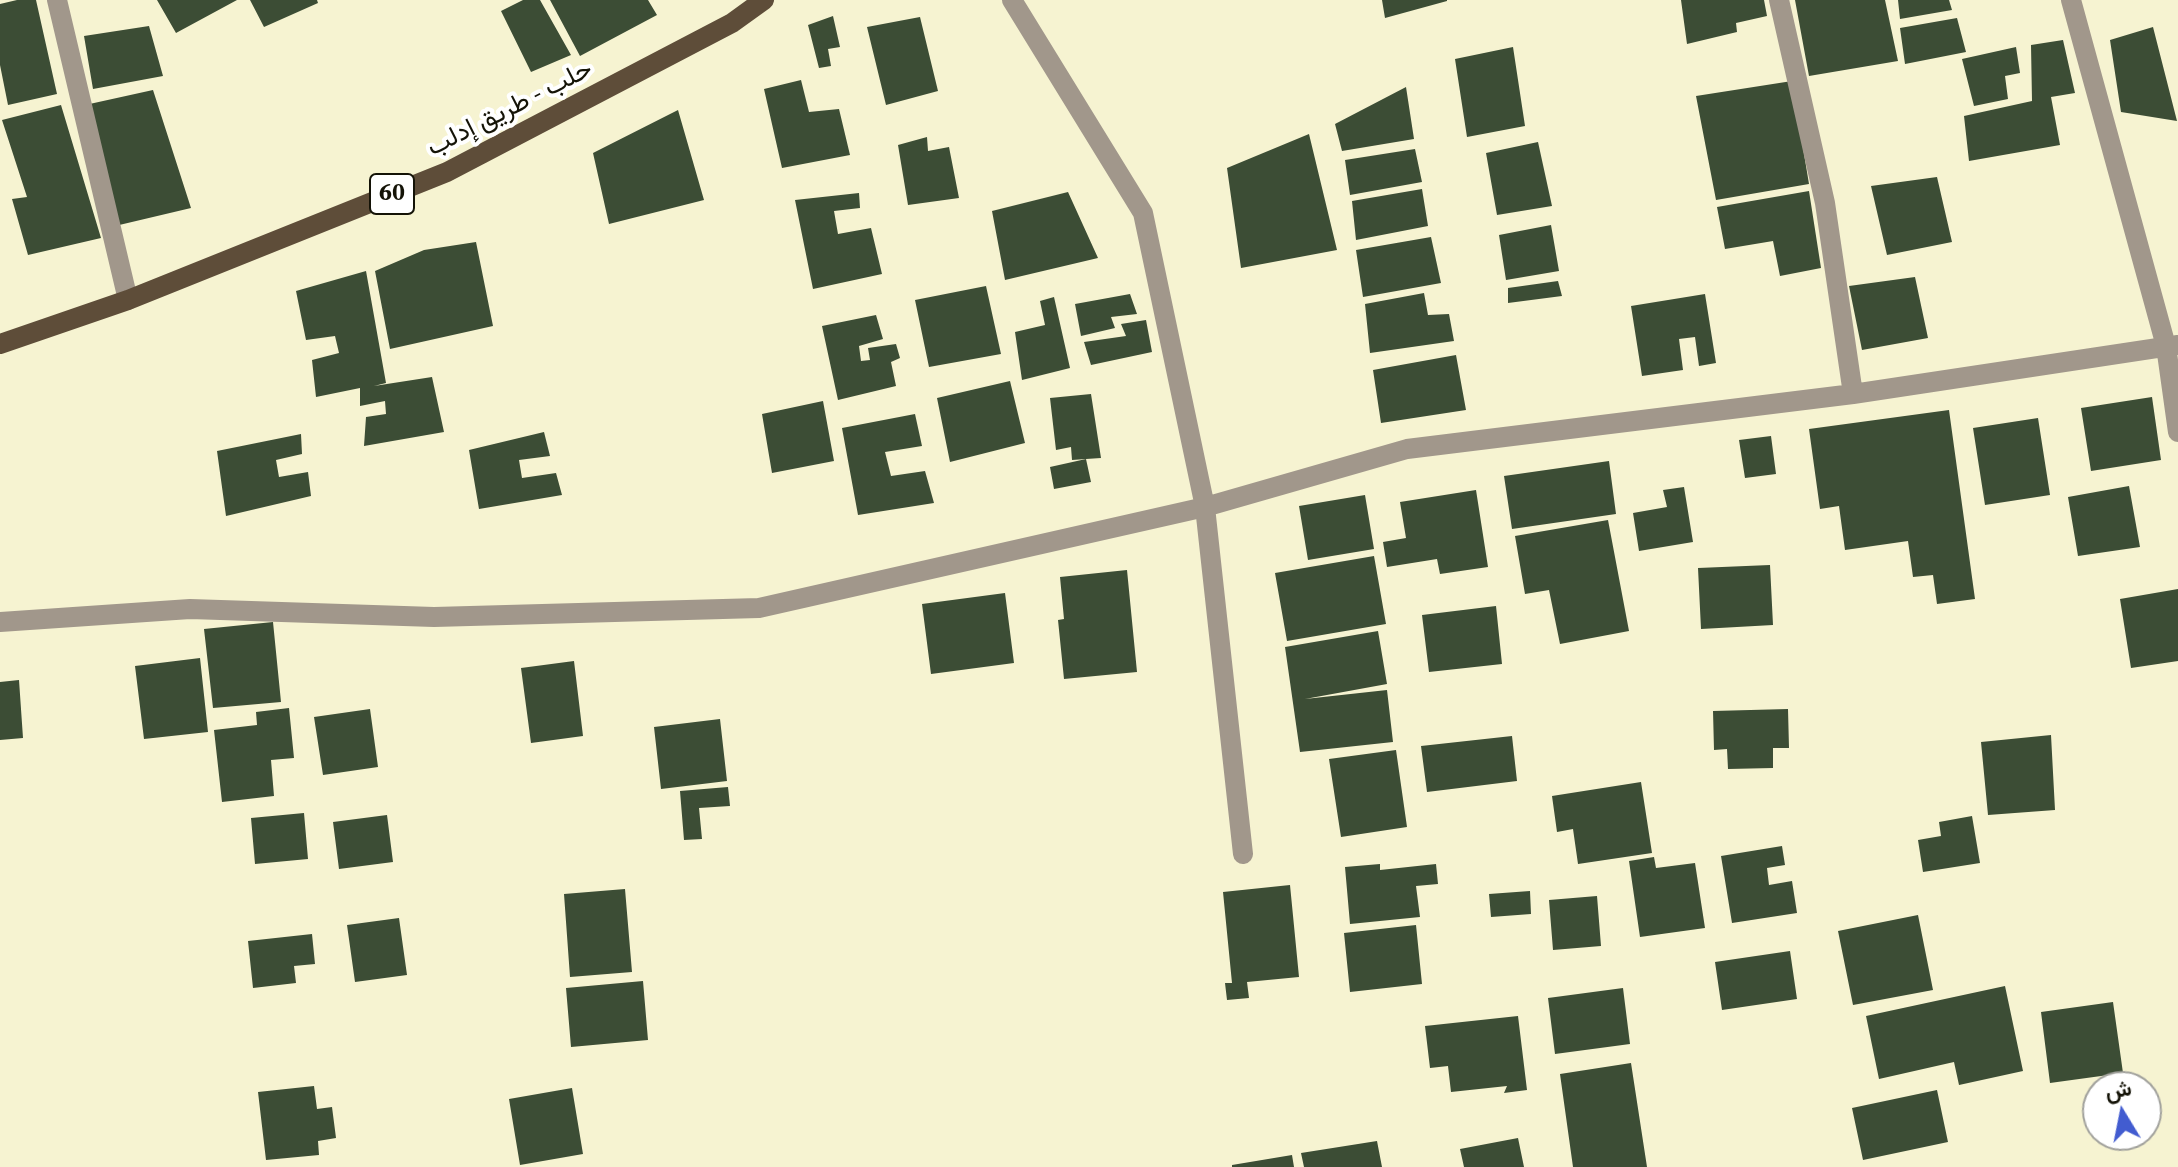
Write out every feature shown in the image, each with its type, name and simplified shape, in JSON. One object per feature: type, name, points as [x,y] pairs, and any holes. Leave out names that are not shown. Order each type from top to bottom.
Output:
[{"type":"main road","name":"حلب - طريق إدلب","points":[[0,344],[128,300],[447,172],[732,23],[764,0]]},
{"type":"street","points":[[57,0],[128,300]]},
{"type":"street","points":[[1012,0],[1143,213],[1205,507],[1243,854]]},
{"type":"street","points":[[1779,0],[1825,203],[1853,394]]},
{"type":"street","points":[[2071,0],[2172,345],[2178,432]]},
{"type":"street","points":[[0,622],[190,609],[434,617],[759,608],[1205,507],[1407,449],[1513,433],[1853,394],[2172,345]]},
{"type":"building","points":[[36,0],[57,94],[8,105],[0,65],[0,4]]},
{"type":"building","points":[[157,0],[237,0],[176,33]]},
{"type":"building","points":[[250,0],[317,0],[318,3],[264,27]]},
{"type":"building","points":[[523,0],[540,0],[571,55],[531,72],[501,11]]},
{"type":"building","points":[[550,0],[648,0],[657,15],[580,56]]},
{"type":"building","points":[[1382,0],[1447,0],[1447,1],[1385,18]]},
{"type":"building","points":[[1681,0],[1764,0],[1767,16],[1736,23],[1737,32],[1687,44]]},
{"type":"building","points":[[1795,0],[1885,0],[1898,61],[1809,76]]},
{"type":"building","points":[[1898,0],[1949,0],[1952,10],[1900,19]]},
{"type":"building","points":[[833,16],[840,47],[828,49],[831,66],[819,68],[808,25]]},
{"type":"building","points":[[920,17],[938,91],[886,105],[867,27]]},
{"type":"building","points":[[1957,18],[1966,52],[1905,64],[1900,28]]},
{"type":"building","points":[[149,26],[163,76],[93,89],[84,36]]},
{"type":"building","points":[[2153,27],[2177,121],[2121,112],[2110,40]]},
{"type":"building","points":[[2063,40],[2075,93],[2051,97],[2060,145],[1969,161],[1964,116],[2032,101],[2031,45]]},
{"type":"building","points":[[1513,47],[1525,126],[1467,137],[1455,59]]},
{"type":"building","points":[[2016,47],[2020,73],[2005,76],[2008,99],[1974,106],[1962,59]]},
{"type":"building","points":[[801,80],[809,112],[839,109],[850,155],[782,168],[764,89]]},
{"type":"building","points":[[1792,81],[1809,184],[1716,200],[1696,96]]},
{"type":"building","points":[[1406,87],[1414,139],[1342,151],[1335,124]]},
{"type":"building","points":[[153,90],[191,208],[115,226],[85,105]]},
{"type":"building","points":[[61,105],[101,238],[28,255],[12,199],[27,197],[2,120]]},
{"type":"building","points":[[678,110],[704,200],[609,224],[593,153]]},
{"type":"building","points":[[1309,134],[1337,250],[1241,268],[1227,168]]},
{"type":"building","points":[[927,137],[928,151],[949,147],[959,198],[908,205],[898,145]]},
{"type":"building","points":[[1538,142],[1552,206],[1497,215],[1486,153]]},
{"type":"building","points":[[1415,149],[1422,182],[1350,195],[1345,160]]},
{"type":"building","points":[[1937,177],[1952,242],[1887,255],[1871,186]]},
{"type":"building","points":[[1422,189],[1428,226],[1356,240],[1352,201]]},
{"type":"building","points":[[1809,191],[1821,268],[1780,276],[1773,241],[1725,249],[1717,207]]},
{"type":"building","points":[[1068,192],[1098,258],[1005,280],[992,211]]},
{"type":"building","points":[[859,193],[860,208],[834,211],[838,234],[871,228],[882,274],[813,289],[795,200]]},
{"type":"building","points":[[1551,225],[1559,271],[1506,280],[1499,235]]},
{"type":"building","points":[[1431,237],[1441,283],[1363,297],[1356,250]]},
{"type":"building","points":[[476,242],[493,326],[390,349],[375,271],[424,250]]},
{"type":"building","points":[[366,271],[386,383],[374,386],[432,377],[444,432],[364,446],[366,417],[386,414],[385,401],[360,406],[360,388],[316,397],[312,360],[339,353],[335,336],[306,340],[296,291]]},
{"type":"building","points":[[1915,277],[1928,338],[1862,350],[1849,286]]},
{"type":"building","points":[[1558,281],[1562,296],[1508,303],[1508,288]]},
{"type":"building","points":[[986,286],[1001,354],[929,367],[915,300]]},
{"type":"building","points":[[1424,293],[1428,315],[1449,314],[1454,341],[1370,353],[1365,304]]},
{"type":"building","points":[[1130,294],[1137,314],[1111,317],[1115,328],[1081,336],[1075,304]]},
{"type":"building","points":[[1705,294],[1716,363],[1699,366],[1695,337],[1679,339],[1683,370],[1642,376],[1631,306]]},
{"type":"building","points":[[1054,297],[1070,368],[1022,380],[1015,332],[1045,325],[1040,301]]},
{"type":"building","points":[[876,315],[883,339],[859,346],[861,361],[870,360],[868,348],[896,344],[900,358],[891,362],[896,386],[838,400],[822,326]]},
{"type":"building","points":[[1146,320],[1152,352],[1091,365],[1084,342],[1126,336],[1121,324]]},
{"type":"building","points":[[1456,355],[1466,410],[1381,423],[1373,370]]},
{"type":"building","points":[[1010,381],[1025,443],[950,462],[937,398]]},
{"type":"building","points":[[1091,394],[1101,458],[1072,460],[1071,447],[1056,450],[1050,398]]},
{"type":"building","points":[[2152,397],[2161,460],[2091,471],[2081,408]]},
{"type":"building","points":[[823,401],[834,461],[772,473],[762,414]]},
{"type":"building","points":[[1949,410],[1975,599],[1937,604],[1933,575],[1913,577],[1908,541],[1845,550],[1839,506],[1820,509],[1809,429]]},
{"type":"building","points":[[915,414],[922,446],[885,452],[891,476],[925,471],[934,503],[858,515],[842,428]]},
{"type":"building","points":[[2038,418],[2050,495],[1985,505],[1973,428]]},
{"type":"building","points":[[544,432],[550,456],[519,460],[522,478],[556,473],[562,495],[479,509],[469,450]]},
{"type":"building","points":[[301,434],[302,454],[276,460],[279,477],[308,472],[311,496],[226,516],[217,451]]},
{"type":"building","points":[[1771,436],[1776,474],[1745,478],[1739,440]]},
{"type":"building","points":[[1086,459],[1091,482],[1054,489],[1050,467]]},
{"type":"building","points":[[1609,461],[1616,514],[1512,529],[1504,476]]},
{"type":"building","points":[[2129,486],[2140,547],[2078,556],[2068,497]]},
{"type":"building","points":[[1684,487],[1693,542],[1639,551],[1633,513],[1667,507],[1663,490]]},
{"type":"building","points":[[1476,490],[1488,567],[1440,574],[1437,559],[1387,567],[1383,542],[1406,538],[1400,502]]},
{"type":"building","points":[[1365,495],[1374,549],[1308,560],[1299,506]]},
{"type":"building","points":[[1608,520],[1629,631],[1560,644],[1549,590],[1525,594],[1515,536]]},
{"type":"building","points":[[1374,556],[1386,624],[1287,641],[1275,573]]},
{"type":"building","points":[[1770,565],[1773,625],[1701,629],[1698,568]]},
{"type":"building","points":[[1127,570],[1137,672],[1064,679],[1058,620],[1064,619],[1060,577]]},
{"type":"building","points":[[2178,589],[2178,661],[2131,668],[2120,599]]},
{"type":"building","points":[[1005,593],[1014,663],[931,674],[922,604]]},
{"type":"building","points":[[1496,606],[1502,664],[1429,672],[1422,615]]},
{"type":"building","points":[[273,622],[281,702],[213,708],[204,629]]},
{"type":"building","points":[[1378,631],[1387,684],[1305,699],[1387,690],[1393,742],[1300,752],[1285,647]]},
{"type":"building","points":[[200,658],[208,732],[144,739],[135,666]]},
{"type":"building","points":[[574,661],[583,736],[531,743],[521,668]]},
{"type":"building","points":[[19,680],[23,738],[0,740],[0,682]]},
{"type":"building","points":[[289,708],[294,758],[271,760],[274,796],[222,802],[214,730],[257,725],[256,712]]},
{"type":"building","points":[[370,709],[378,767],[323,775],[314,717]]},
{"type":"building","points":[[1788,709],[1789,748],[1773,748],[1773,768],[1728,769],[1727,749],[1714,750],[1713,711]]},
{"type":"building","points":[[720,719],[727,781],[661,789],[654,727]]},
{"type":"building","points":[[2051,735],[2055,810],[1988,815],[1981,742]]},
{"type":"building","points":[[1512,736],[1517,781],[1427,792],[1421,746]]},
{"type":"building","points":[[1396,750],[1407,827],[1341,837],[1329,759]]},
{"type":"building","points":[[1641,782],[1652,853],[1578,864],[1573,829],[1557,832],[1552,796]]},
{"type":"building","points":[[728,787],[730,806],[699,808],[702,839],[684,840],[680,791]]},
{"type":"building","points":[[304,813],[308,859],[255,864],[251,818]]},
{"type":"building","points":[[387,815],[393,862],[339,869],[333,822]]},
{"type":"building","points":[[1972,816],[1980,863],[1923,872],[1918,840],[1941,836],[1939,822]]},
{"type":"building","points":[[1782,846],[1785,865],[1767,868],[1769,885],[1792,881],[1797,913],[1732,923],[1721,856]]},
{"type":"building","points":[[1654,857],[1656,868],[1695,863],[1705,928],[1640,937],[1629,861]]},
{"type":"building","points":[[1380,864],[1380,870],[1436,864],[1438,884],[1416,886],[1420,917],[1350,924],[1345,867]]},
{"type":"building","points":[[1290,885],[1299,977],[1247,982],[1249,998],[1227,1000],[1225,983],[1232,983],[1223,892]]},
{"type":"building","points":[[625,889],[632,972],[570,977],[564,894]]},
{"type":"building","points":[[1530,891],[1531,914],[1491,917],[1489,894]]},
{"type":"building","points":[[1597,896],[1601,946],[1553,950],[1549,900]]},
{"type":"building","points":[[1918,915],[1933,990],[1853,1005],[1838,931]]},
{"type":"building","points":[[399,918],[407,975],[355,982],[347,925]]},
{"type":"building","points":[[1416,925],[1422,984],[1350,992],[1344,933]]},
{"type":"building","points":[[312,934],[315,964],[294,966],[296,983],[253,988],[248,941]]},
{"type":"building","points":[[1790,951],[1797,999],[1722,1010],[1715,962]]},
{"type":"building","points":[[643,981],[648,1040],[571,1047],[566,988]]},
{"type":"building","points":[[2005,986],[2023,1071],[1959,1085],[1954,1062],[1879,1079],[1866,1016]]},
{"type":"building","points":[[1623,988],[1630,1044],[1555,1054],[1548,998]]},
{"type":"building","points":[[2113,1002],[2123,1071],[2082,1071],[2082,1079],[2050,1083],[2041,1012]]},
{"type":"building","points":[[1518,1016],[1527,1090],[1504,1093],[1507,1086],[1451,1092],[1448,1066],[1430,1068],[1425,1026]]},
{"type":"building","points":[[1631,1063],[1647,1167],[1573,1167],[1560,1074]]},
{"type":"building","points":[[314,1086],[317,1109],[332,1107],[336,1138],[318,1141],[319,1155],[266,1160],[258,1092]]},
{"type":"building","points":[[572,1088],[583,1154],[520,1165],[509,1099]]},
{"type":"building","points":[[1937,1090],[1948,1142],[1863,1160],[1852,1108]]},
{"type":"building","points":[[1518,1138],[1524,1167],[1464,1167],[1460,1149]]},
{"type":"building","points":[[1377,1141],[1382,1167],[1304,1167],[1301,1153]]},
{"type":"building","points":[[1292,1155],[1294,1167],[1232,1167],[1232,1165]]}]
